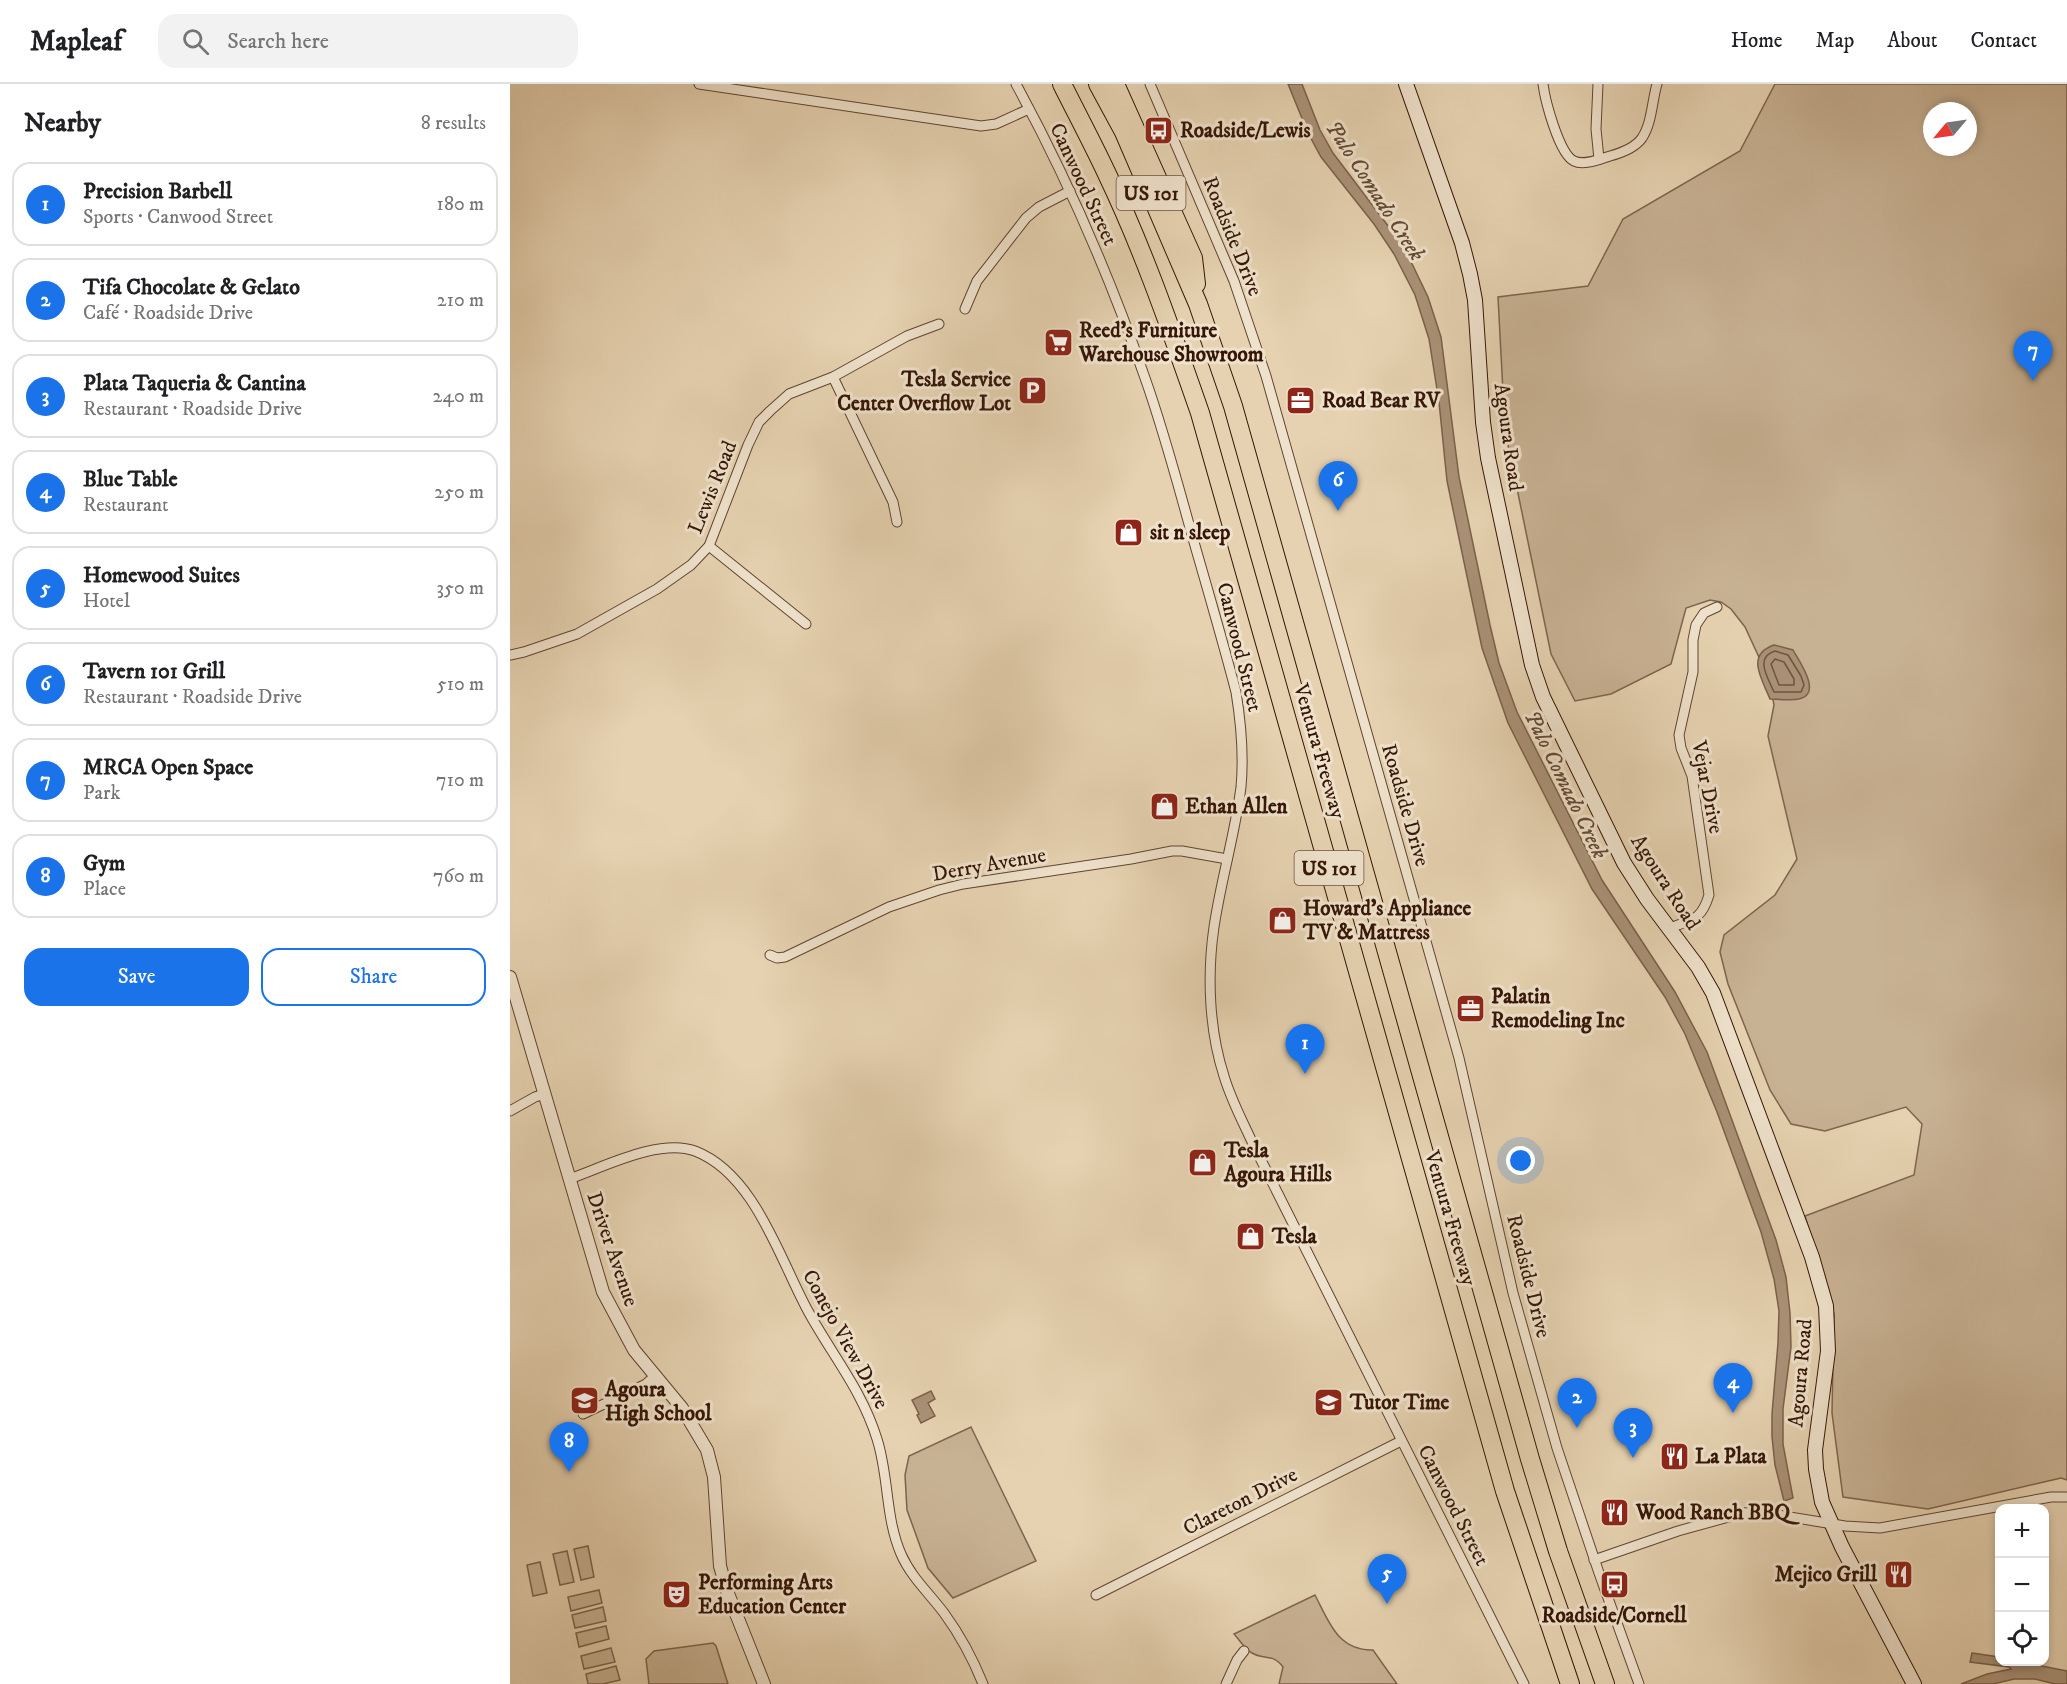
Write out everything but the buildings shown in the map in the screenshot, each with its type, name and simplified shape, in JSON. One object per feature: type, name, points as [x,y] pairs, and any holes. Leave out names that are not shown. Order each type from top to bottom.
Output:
[{"type":"highway","name":"Ventura Freeway","points":[[1062,84],[1108,176],[1141,253],[1200,413],[1504,1491],[1568,1684]]},
{"type":"highway","name":"Ventura Freeway","points":[[1098,84],[1124,132],[1198,304],[1233,406],[1530,1459],[1558,1551],[1605,1684]]},
{"type":"highway","points":[[1115,84],[1193,258],[1198,304]]},
{"type":"main road","name":"Agoura Road","points":[[1406,84],[1462,243],[1470,274],[1488,458],[1532,665],[1543,697],[1624,863],[1698,967],[1713,993],[1820,1280],[1826,1306],[1828,1351],[1817,1426],[1816,1469],[1822,1502],[1914,1684]]},
{"type":"street","points":[[699,84],[981,126],[996,123],[1029,109]]},
{"type":"street","name":"Canwood Street","points":[[1016,84],[1070,191],[1115,295],[1146,380],[1167,445],[1236,692],[1241,730],[1241,786],[1214,927],[1211,973],[1214,1026],[1224,1075],[1253,1144],[1524,1684]]},
{"type":"street","name":"Roadside Drive","points":[[1150,84],[1233,281],[1269,386],[1459,1058],[1520,1315],[1557,1448],[1594,1560],[1639,1684]]},
{"type":"street","points":[[1543,84],[1547,106],[1557,134],[1567,154],[1573,161],[1580,162],[1617,154],[1635,146],[1641,140],[1645,133],[1657,84]]},
{"type":"street","points":[[1598,84],[1596,129],[1599,159]]},
{"type":"street","points":[[965,309],[977,281],[1026,218],[1039,207],[1070,191]]},
{"type":"street","name":"Lewis Road","points":[[510,655],[559,641],[588,628],[670,581],[691,565],[709,546],[748,445],[759,423],[789,394],[832,377],[907,336],[939,324]]},
{"type":"street","points":[[832,377],[893,502],[897,522]]},
{"type":"street","points":[[709,546],[806,624]]},
{"type":"street","name":"Vejar Drive","points":[[1670,928],[1696,918],[1704,909],[1708,895],[1692,776],[1681,748],[1679,735],[1693,672],[1693,640],[1696,626],[1704,613],[1717,607]]},
{"type":"street","name":"Derry Avenue","points":[[770,955],[777,958],[785,957],[889,907],[939,890],[971,883],[1172,851],[1227,858]]},
{"type":"street","name":"Driver Avenue","points":[[510,977],[603,1292],[633,1350],[682,1408],[707,1450],[714,1477],[720,1566],[727,1592],[764,1684]]},
{"type":"street","points":[[510,1111],[544,1094]]},
{"type":"street","name":"Conejo View Drive","points":[[569,1179],[657,1148],[675,1147],[694,1151],[709,1158],[746,1193],[767,1227],[807,1310],[862,1399],[877,1439],[886,1478],[892,1529],[902,1556],[960,1635],[983,1684]]},
{"type":"street","points":[[583,1414],[646,1384],[654,1377]]},
{"type":"street","name":"Clareton Drive","points":[[1096,1595],[1401,1440]]},
{"type":"street","points":[[1594,1560],[1678,1531],[1743,1513],[1760,1512],[1863,1528],[1895,1527],[2052,1497],[2067,1497]]},
{"type":"street","points":[[1226,1684],[1237,1660],[1244,1651]]},
{"type":"shaded area","points":[[1775,84],[2067,84],[2067,1480],[2061,1478],[1928,1509],[1843,1497],[1832,1413],[1834,1314],[1805,1216],[1914,1175],[1922,1124],[1906,1107],[1825,1131],[1791,1124],[1770,1090],[1728,984],[1720,952],[1724,935],[1775,895],[1797,859],[1768,736],[1774,705],[1769,679],[1745,627],[1731,609],[1721,602],[1710,600],[1686,608],[1671,664],[1611,694],[1575,701],[1551,654],[1505,430],[1498,297],[1588,286],[1623,219],[1740,151]]},
{"type":"shaded area","points":[[971,1427],[1036,1561],[953,1598],[928,1568],[907,1510],[905,1475],[909,1456]]},
{"type":"shaded area","points":[[588,1546],[594,1577],[581,1580],[574,1549]]},
{"type":"shaded area","points":[[567,1551],[574,1582],[560,1585],[553,1554]]},
{"type":"shaded area","points":[[540,1562],[547,1593],[533,1596],[527,1565]]},
{"type":"shaded area","points":[[599,1590],[602,1603],[571,1611],[568,1597]]},
{"type":"shaded area","points":[[1315,1595],[1336,1633],[1351,1646],[1373,1650],[1397,1684],[1279,1684],[1283,1667],[1272,1658],[1249,1652],[1234,1634]]},
{"type":"shaded area","points":[[603,1607],[606,1621],[575,1628],[572,1615]]},
{"type":"shaded area","points":[[606,1626],[609,1639],[579,1647],[576,1633]]},
{"type":"shaded area","points":[[713,1643],[728,1684],[649,1684],[646,1659],[654,1651]]},
{"type":"shaded area","points":[[611,1648],[615,1662],[584,1669],[581,1656]]},
{"type":"shaded area","points":[[616,1666],[620,1680],[603,1684],[588,1684],[586,1674]]},
{"type":"water","points":[[1288,84],[1302,84],[1320,130],[1333,153],[1404,247],[1428,297],[1441,337],[1459,477],[1490,625],[1499,663],[1517,712],[1602,880],[1675,992],[1707,1052],[1776,1240],[1786,1277],[1790,1313],[1791,1347],[1783,1409],[1783,1444],[1793,1498],[1784,1501],[1775,1465],[1772,1414],[1779,1311],[1774,1279],[1761,1232],[1717,1112],[1685,1034],[1665,997],[1592,889],[1508,723],[1482,648],[1447,481],[1439,402],[1429,339],[1415,295],[1394,254],[1374,224],[1321,157],[1308,133]]},
{"type":"water","points":[[1774,645],[1793,650],[1804,669],[1809,684],[1806,696],[1796,700],[1770,699],[1760,676],[1758,661],[1765,649]]},
{"type":"water","points":[[931,1391],[935,1399],[928,1403],[935,1416],[921,1423],[912,1400]]},
{"type":"water","points":[[1972,1653],[1995,1656],[1995,1665],[1970,1662]]},
{"type":"water","points":[[2001,1666],[2042,1666],[2067,1671],[2067,1684],[2055,1684],[2035,1679],[2014,1679],[1993,1684],[1961,1684],[1987,1674],[2011,1669]]},
{"type":"place","name":"Roadside/Lewis","points":[[1159,130]]},
{"type":"place","name":"Reed's Furniture Warehouse Showroom","points":[[1058,342]]},
{"type":"place","name":"MRCA Open Space","points":[[2033,381]]},
{"type":"place","name":"Tesla Service Center Overflow Lot","points":[[1032,391]]},
{"type":"place","name":"Road Bear RV","points":[[1301,400]]},
{"type":"place","name":"Tavern 101 Grill","points":[[1338,511]]},
{"type":"place","name":"sit n sleep","points":[[1129,532]]},
{"type":"place","name":"Ethan Allen","points":[[1164,806]]},
{"type":"place","name":"Howard's Appliance TV & Mattress","points":[[1282,920]]},
{"type":"place","name":"Palatin Remodeling Inc","points":[[1470,1008]]},
{"type":"place","name":"Precision Barbell","points":[[1305,1074]]},
{"type":"place","name":"Tesla Agoura Hills","points":[[1203,1162]]},
{"type":"place","name":"Tesla","points":[[1251,1236]]},
{"type":"place","name":"Agoura High School","points":[[584,1401]]},
{"type":"place","name":"Tutor Time","points":[[1329,1402]]},
{"type":"place","name":"Blue Table","points":[[1733,1413]]},
{"type":"place","name":"Tifa Chocolate & Gelato","points":[[1577,1428]]},
{"type":"place","name":"La Plata","points":[[1674,1456]]},
{"type":"place","name":"Plata Taqueria & Cantina","points":[[1633,1458]]},
{"type":"place","name":"Gym","points":[[569,1472]]},
{"type":"place","name":"Wood Ranch BBQ","points":[[1615,1512]]},
{"type":"place","name":"Mejico Grill","points":[[1898,1574]]},
{"type":"place","name":"Roadside/Cornell","points":[[1614,1584]]},
{"type":"place","name":"Performing Arts Education Center","points":[[677,1594]]},
{"type":"place","name":"Homewood Suites","points":[[1387,1604]]},
{"type":"water label","name":"Palo Comado Creek","points":[[1376,190]]},
{"type":"water label","name":"Palo Comado Creek","points":[[1567,784]]}]
